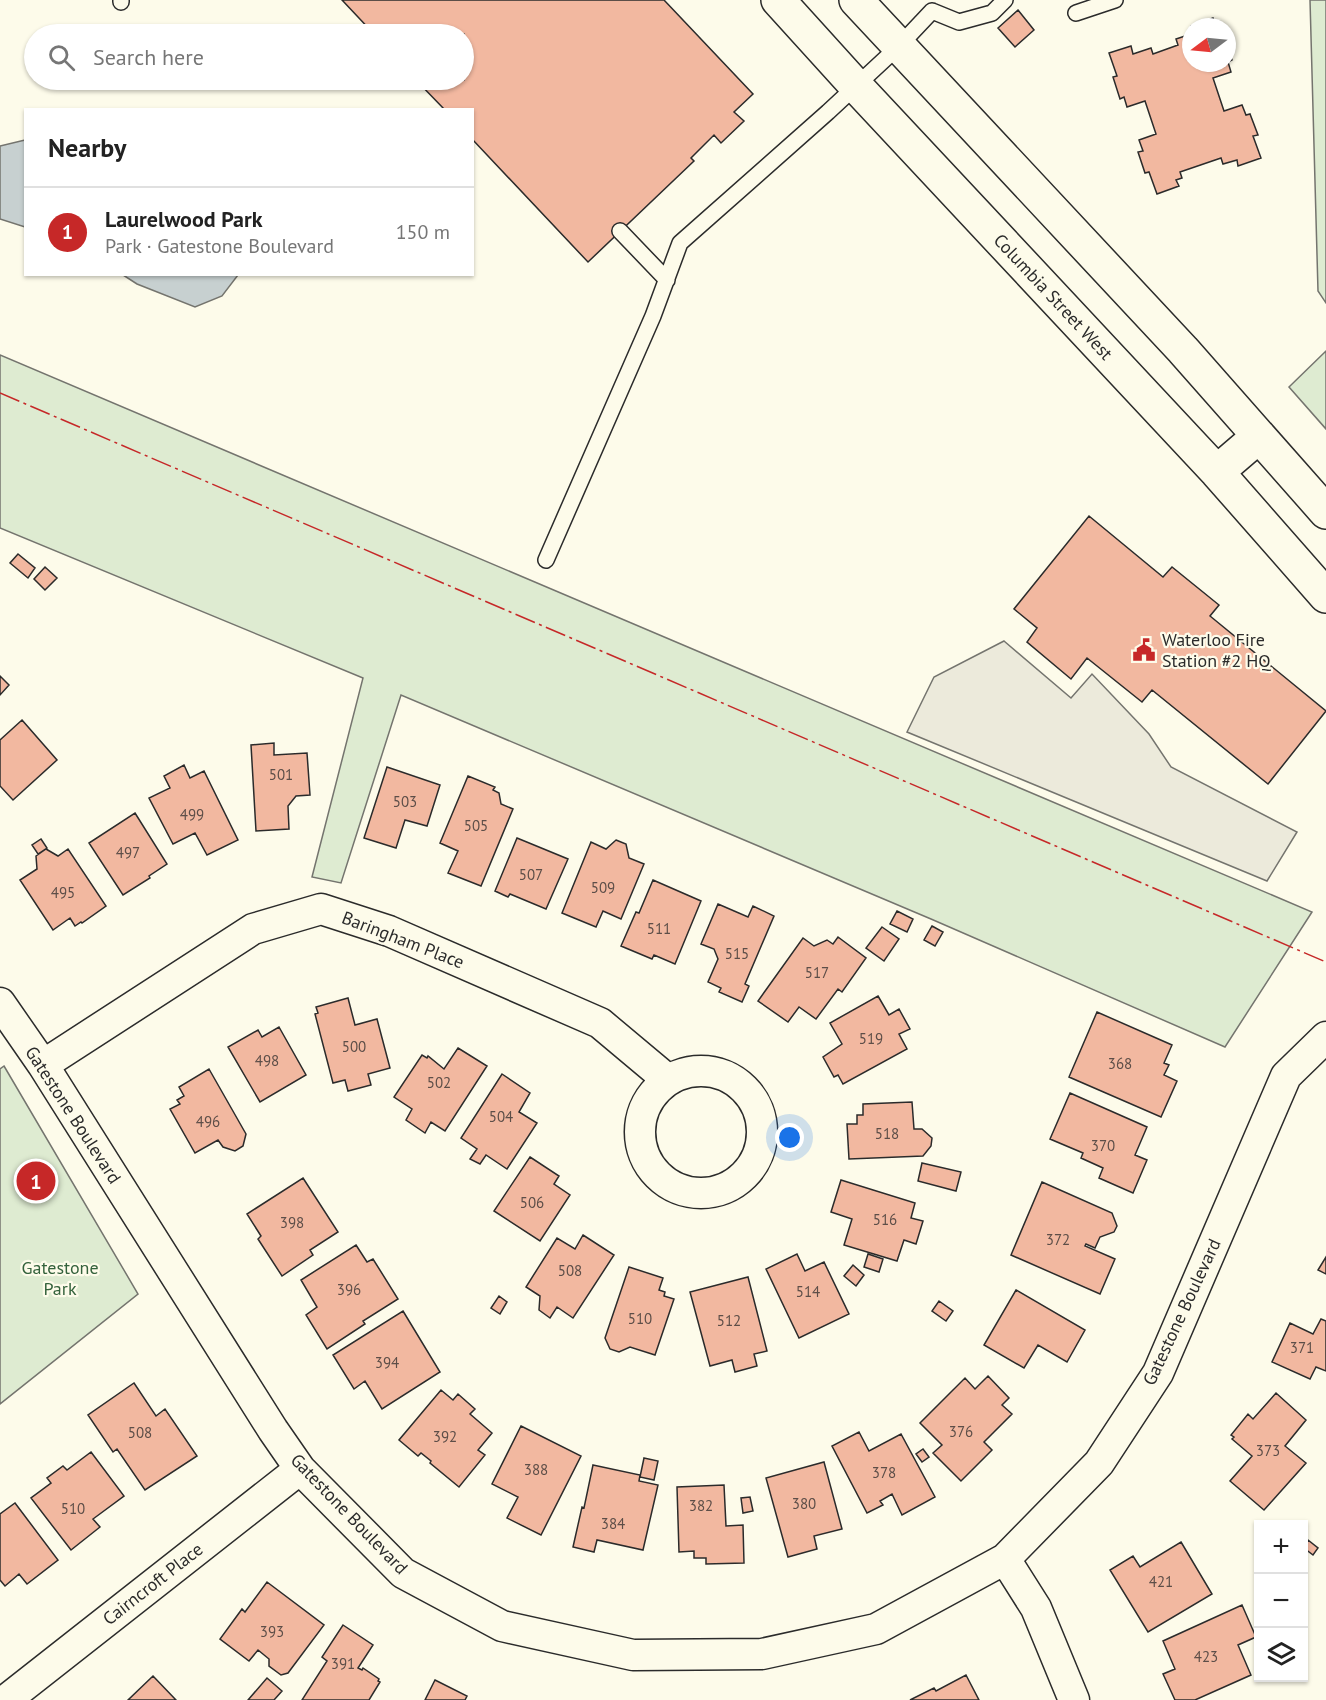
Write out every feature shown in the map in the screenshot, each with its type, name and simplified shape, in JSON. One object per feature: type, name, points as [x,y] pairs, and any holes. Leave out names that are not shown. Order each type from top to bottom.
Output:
[{"type":"main road","name":"Columbia Street West","points":[[778,0],[1217,472],[1326,596]]},
{"type":"main road","points":[[856,0],[1183,350],[1326,512]]},
{"type":"main road","points":[[1217,472],[1259,436]]},
{"type":"street","name":"Baringham Place","points":[[43,1065],[253,929],[321,909],[389,931],[600,1023],[668,1080]]},
{"type":"street","name":"Gatestone Boulevard","points":[[0,1003],[43,1065],[273,1430],[300,1469],[403,1573],[502,1626],[633,1654],[762,1654],[876,1629],[1005,1559],[1099,1463],[1158,1373],[1286,1076],[1326,1037]]},
{"type":"street","points":[[693,1071],[715,1072],[735,1081],[750,1095],[760,1115],[761,1144],[753,1164],[734,1184],[714,1192],[684,1191],[666,1183],[651,1168],[642,1151],[639,1130],[642,1113],[652,1094],[668,1080],[693,1071]]},
{"type":"street","name":"Cairncroft Place","points":[[6,1700],[300,1469]]},
{"type":"street","points":[[1005,1559],[1036,1608],[1074,1700]]},
{"type":"lane","points":[[546,560],[653,316],[680,243],[899,46],[930,6],[959,22],[992,13],[1005,0]]},
{"type":"lane","points":[[1076,13],[1114,0]]},
{"type":"lane","points":[[620,231],[667,280]]},
{"type":"green space","points":[[1310,0],[1326,0],[1326,303],[1318,291]]},
{"type":"green space","points":[[1326,351],[1326,429],[1289,387]]},
{"type":"green space","points":[[0,355],[1312,912],[1225,1047],[931,919],[401,695],[341,883],[312,877],[363,678],[0,528]]},
{"type":"green space","name":"Gatestone Park","points":[[4,1066],[138,1294],[0,1404],[0,1069]]},
{"type":"shaded area","points":[[24,140],[24,227],[0,219],[0,146]]},
{"type":"shaded area","points":[[125,276],[237,276],[222,296],[195,307],[137,284]]},
{"type":"shaded area","points":[[1004,641],[1071,698],[1092,674],[1149,734],[1171,767],[1297,832],[1267,881],[907,732],[934,677]]},
{"type":"building","points":[[342,0],[664,0],[753,94],[734,112],[744,121],[721,143],[714,135],[691,158],[694,161],[588,262],[474,141],[474,108],[443,108],[426,90],[474,90],[474,24],[365,24]]},
{"type":"building","points":[[1018,10],[1034,30],[1015,47],[998,28]]},
{"type":"building","points":[[1182,37],[1182,72],[1231,72],[1213,78],[1224,111],[1242,105],[1246,115],[1250,114],[1258,135],[1253,136],[1261,158],[1238,166],[1237,160],[1223,164],[1221,158],[1180,172],[1182,178],[1176,180],[1179,186],[1157,194],[1149,172],[1145,173],[1138,152],[1143,151],[1139,140],[1156,134],[1145,101],[1127,107],[1124,97],[1120,99],[1113,77],[1117,76],[1109,53],[1131,46],[1133,54],[1151,48],[1153,54],[1178,45],[1176,39]]},
{"type":"building","name":"Waterloo Fire Station #2 HQ","points":[[1089,516],[1163,577],[1172,567],[1219,605],[1210,616],[1326,711],[1268,784],[1152,690],[1142,702],[1087,658],[1071,679],[1027,642],[1037,628],[1014,609]]},
{"type":"building","points":[[18,554],[35,568],[28,578],[10,563]]},
{"type":"building","points":[[45,567],[57,578],[45,590],[34,579]]},
{"type":"building","points":[[0,676],[9,685],[0,695]]},
{"type":"building","points":[[22,720],[57,760],[13,800],[0,786],[0,740]]},
{"type":"building","points":[[274,743],[274,755],[307,753],[310,795],[296,796],[288,806],[289,829],[256,831],[251,745]]},
{"type":"building","points":[[184,765],[190,778],[204,771],[238,840],[207,855],[195,833],[173,844],[149,798],[170,788],[164,776]]},
{"type":"building","points":[[387,767],[440,785],[427,826],[405,820],[396,848],[364,838]]},
{"type":"building","points":[[468,776],[495,787],[493,790],[499,793],[501,804],[513,809],[481,886],[448,873],[458,851],[440,843]]},
{"type":"building","points":[[135,813],[167,864],[123,895],[89,843]]},
{"type":"building","points":[[517,838],[568,859],[546,909],[510,894],[508,897],[495,891]]},
{"type":"building","points":[[41,839],[47,848],[38,854],[32,845]]},
{"type":"building","points":[[616,840],[626,844],[629,858],[644,864],[621,919],[603,911],[596,927],[562,913],[591,842],[606,849]]},
{"type":"building","points":[[46,849],[58,856],[68,849],[106,906],[82,923],[75,926],[70,918],[53,930],[20,880],[37,869],[36,856]]},
{"type":"building","points":[[653,880],[701,901],[675,964],[654,955],[652,959],[621,946]]},
{"type":"building","points":[[718,904],[748,917],[753,906],[774,916],[745,984],[749,986],[742,1002],[719,992],[721,988],[708,982],[718,959],[714,949],[701,944]]},
{"type":"building","points":[[897,911],[913,919],[907,932],[890,924]]},
{"type":"building","points":[[932,926],[943,932],[935,946],[924,940]]},
{"type":"building","points":[[882,927],[899,939],[884,961],[866,948]]},
{"type":"building","points":[[838,937],[866,958],[842,992],[838,989],[816,1019],[799,1007],[788,1022],[758,1001],[803,938],[814,946],[827,940],[833,944]]},
{"type":"building","points":[[878,996],[889,1015],[899,1009],[910,1029],[899,1034],[907,1049],[843,1084],[838,1075],[834,1077],[823,1057],[842,1044],[830,1023]]},
{"type":"building","points":[[348,998],[355,1025],[377,1019],[390,1068],[368,1074],[371,1085],[348,1091],[345,1080],[333,1083],[315,1014],[318,1013],[316,1007]]},
{"type":"building","points":[[1097,1012],[1172,1045],[1164,1063],[1169,1065],[1164,1075],[1177,1081],[1161,1117],[1069,1077]]},
{"type":"building","points":[[279,1027],[306,1075],[260,1102],[228,1047],[258,1030],[262,1037]]},
{"type":"building","points":[[458,1048],[487,1066],[445,1131],[431,1122],[425,1133],[406,1120],[412,1109],[394,1097],[422,1055],[427,1058],[428,1056],[444,1069]]},
{"type":"building","points":[[209,1069],[246,1134],[243,1146],[235,1151],[223,1147],[218,1140],[195,1153],[170,1109],[180,1104],[177,1100],[184,1096],[179,1087]]},
{"type":"building","points":[[502,1074],[530,1093],[519,1112],[537,1123],[507,1169],[486,1155],[480,1164],[470,1159],[477,1149],[461,1138]]},
{"type":"building","points":[[1070,1093],[1147,1127],[1135,1155],[1147,1160],[1133,1193],[1099,1178],[1103,1168],[1081,1158],[1083,1153],[1050,1139]]},
{"type":"building","points":[[912,1102],[914,1129],[922,1129],[932,1138],[931,1146],[923,1156],[849,1159],[847,1124],[857,1124],[857,1115],[863,1115],[863,1104]]},
{"type":"building","points":[[530,1157],[559,1176],[554,1184],[570,1195],[540,1241],[494,1211]]},
{"type":"building","points":[[922,1163],[961,1172],[956,1191],[918,1181]]},
{"type":"building","points":[[303,1178],[338,1232],[310,1250],[313,1255],[282,1276],[258,1239],[261,1236],[247,1214]]},
{"type":"building","points":[[841,1180],[915,1203],[911,1218],[923,1221],[916,1244],[904,1240],[897,1261],[844,1245],[852,1219],[831,1212]]},
{"type":"building","points":[[1042,1182],[1112,1213],[1117,1226],[1114,1232],[1100,1237],[1095,1248],[1086,1244],[1085,1246],[1115,1259],[1100,1294],[1011,1255]]},
{"type":"building","points":[[583,1235],[614,1255],[573,1318],[557,1307],[550,1318],[539,1310],[540,1296],[526,1287],[557,1238],[575,1249]]},
{"type":"building","points":[[356,1245],[367,1262],[373,1259],[398,1299],[363,1321],[365,1324],[327,1349],[306,1315],[317,1307],[301,1280]]},
{"type":"building","points":[[797,1254],[805,1271],[824,1262],[849,1314],[799,1338],[766,1269]]},
{"type":"building","points":[[868,1254],[883,1259],[879,1272],[864,1267]]},
{"type":"building","points":[[1326,1257],[1326,1274],[1318,1270]]},
{"type":"building","points":[[853,1265],[864,1275],[856,1286],[844,1276]]},
{"type":"building","points":[[629,1267],[663,1278],[659,1290],[665,1292],[664,1296],[674,1299],[655,1355],[630,1347],[619,1352],[610,1349],[605,1338]]},
{"type":"building","points":[[748,1277],[767,1351],[754,1354],[757,1366],[735,1372],[732,1360],[710,1366],[690,1292]]},
{"type":"building","points":[[1016,1290],[1085,1330],[1067,1362],[1038,1345],[1024,1368],[984,1345]]},
{"type":"building","points":[[499,1296],[507,1302],[500,1314],[491,1308]]},
{"type":"building","points":[[939,1301],[953,1311],[946,1321],[932,1311]]},
{"type":"building","points":[[403,1311],[440,1372],[382,1409],[365,1381],[354,1389],[333,1355]]},
{"type":"building","points":[[1321,1319],[1326,1321],[1326,1371],[1316,1367],[1310,1379],[1272,1362],[1290,1323],[1313,1334]]},
{"type":"building","points":[[988,1376],[1009,1398],[1002,1405],[1012,1414],[984,1442],[992,1450],[961,1481],[933,1453],[942,1445],[920,1423],[965,1378],[975,1389]]},
{"type":"building","points":[[134,1383],[156,1416],[165,1409],[197,1456],[145,1490],[117,1449],[113,1452],[88,1415]]},
{"type":"building","points":[[441,1390],[453,1400],[458,1394],[475,1409],[470,1414],[492,1433],[478,1450],[485,1455],[459,1487],[421,1453],[418,1456],[399,1440]]},
{"type":"building","points":[[1276,1393],[1306,1420],[1285,1446],[1306,1463],[1264,1510],[1230,1481],[1252,1456],[1232,1439],[1234,1437],[1231,1435],[1248,1414],[1253,1419]]},
{"type":"building","points":[[521,1426],[581,1456],[541,1535],[507,1518],[518,1497],[492,1484]]},
{"type":"building","points":[[859,1432],[869,1451],[901,1434],[935,1497],[902,1515],[892,1494],[880,1501],[883,1505],[867,1513],[832,1446]]},
{"type":"building","points":[[923,1449],[929,1457],[922,1462],[916,1454]]},
{"type":"building","points":[[91,1452],[124,1496],[93,1519],[100,1527],[71,1550],[31,1498],[51,1483],[47,1478],[63,1466],[67,1470]]},
{"type":"building","points":[[644,1458],[658,1461],[654,1480],[640,1477]]},
{"type":"building","points":[[824,1462],[842,1529],[814,1536],[817,1549],[788,1557],[766,1478]]},
{"type":"building","points":[[593,1465],[640,1475],[639,1481],[658,1485],[643,1550],[597,1540],[594,1552],[573,1547]]},
{"type":"building","points":[[724,1485],[726,1526],[743,1525],[744,1563],[706,1564],[706,1558],[694,1558],[694,1551],[679,1552],[677,1487]]},
{"type":"building","points":[[750,1497],[753,1511],[743,1513],[741,1498]]},
{"type":"building","points":[[15,1503],[58,1560],[27,1584],[19,1574],[5,1586],[0,1580],[0,1514]]},
{"type":"building","points":[[1308,1540],[1318,1548],[1313,1555],[1308,1551]]},
{"type":"building","points":[[1181,1542],[1212,1594],[1148,1632],[1110,1570],[1133,1556],[1140,1567]]},
{"type":"building","points":[[267,1582],[324,1625],[288,1673],[281,1675],[269,1666],[269,1659],[258,1650],[249,1661],[220,1639],[242,1609],[245,1612]]},
{"type":"building","points":[[1242,1605],[1254,1632],[1254,1638],[1238,1645],[1251,1675],[1195,1700],[1175,1700],[1163,1674],[1175,1669],[1163,1641]]},
{"type":"building","points":[[343,1625],[373,1645],[358,1668],[362,1670],[363,1668],[380,1682],[369,1700],[302,1700],[327,1661],[322,1657]]},
{"type":"building","points":[[966,1675],[979,1700],[910,1700],[934,1688],[936,1691]]},
{"type":"building","points":[[153,1676],[176,1700],[128,1700]]},
{"type":"building","points":[[267,1678],[282,1691],[274,1700],[248,1700]]},
{"type":"building","points":[[435,1680],[467,1696],[465,1700],[425,1700]]},
{"type":"power","points":[[0,393],[1326,962]]},
{"type":"place","name":"Waterloo Fire Station #2 HQ","points":[[1144,650]]},
{"type":"place","name":"Laurelwood Park","points":[[36,1181]]}]
